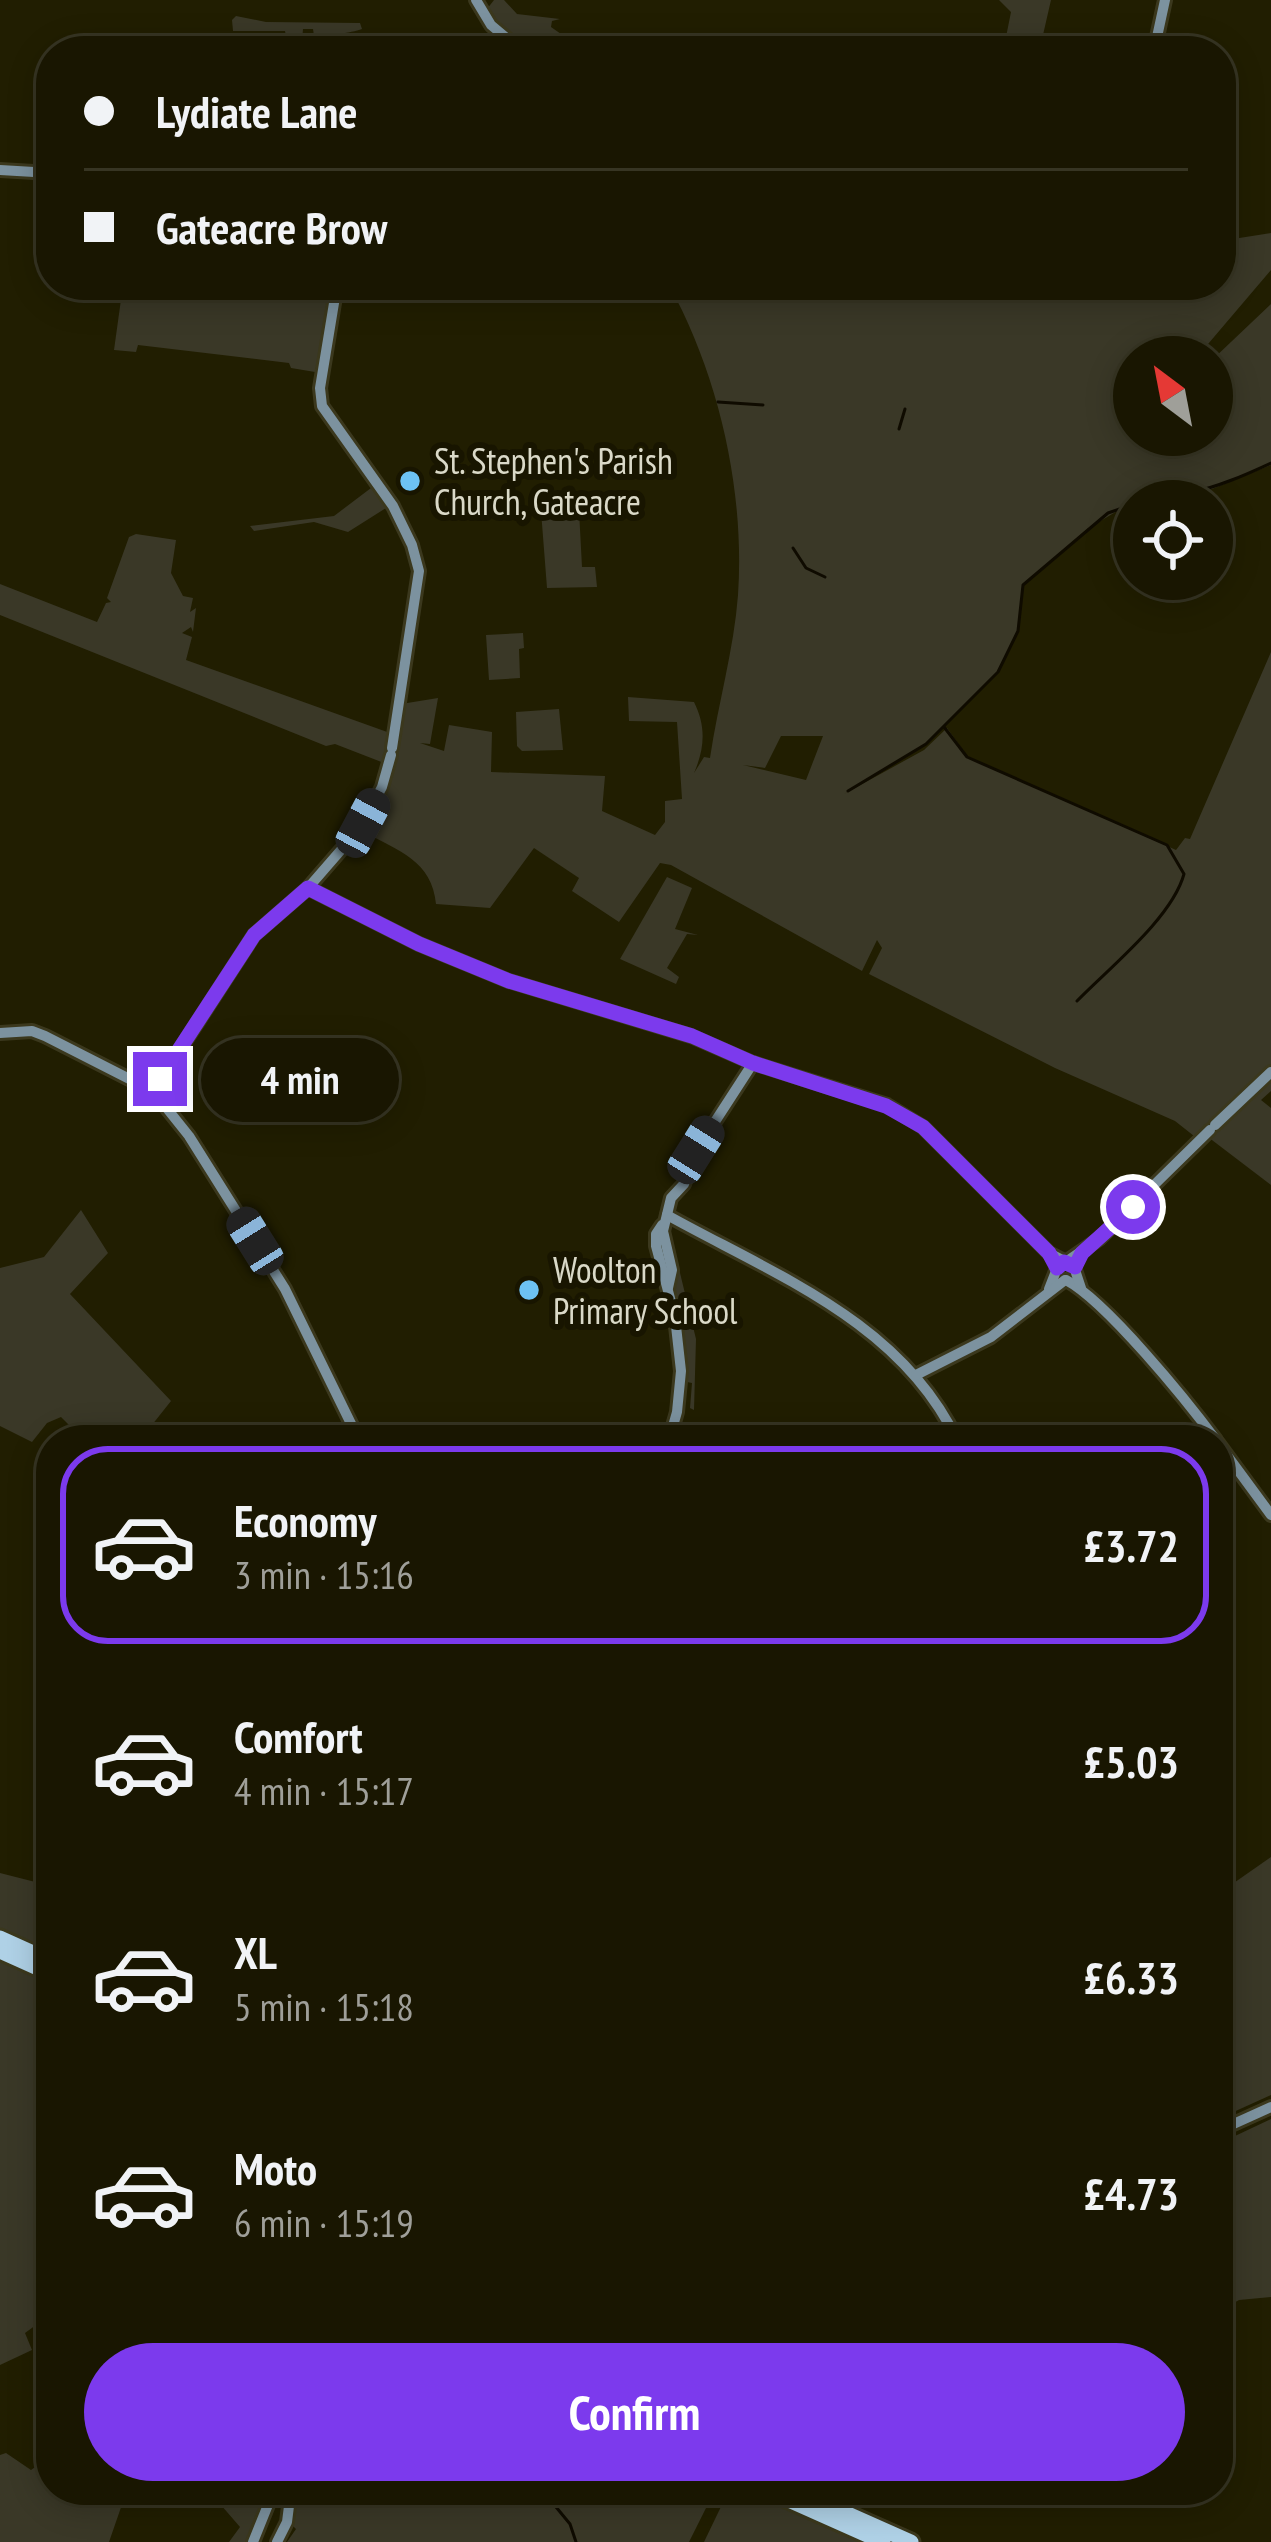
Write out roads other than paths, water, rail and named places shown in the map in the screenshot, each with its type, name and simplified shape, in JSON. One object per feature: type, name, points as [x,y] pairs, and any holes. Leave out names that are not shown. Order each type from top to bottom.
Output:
[{"type":"highway","points":[[0,1938],[36,1954]]},
{"type":"highway","points":[[0,1951],[36,1967]]},
{"type":"highway","points":[[800,2505],[883,2542]]},
{"type":"highway","points":[[827,2505],[910,2542]]},
{"type":"street","points":[[476,0],[504,36]]},
{"type":"street","points":[[1157,36],[1165,0]]},
{"type":"street","points":[[0,170],[36,172]]},
{"type":"street","points":[[153,1091],[254,935],[308,888],[363,823],[382,788],[392,752],[419,571],[393,506],[322,408],[320,388],[335,300]]},
{"type":"street","points":[[308,888],[419,944],[509,981],[692,1036],[753,1063],[858,1094],[903,1114],[938,1141],[1049,1253],[1203,1425]]},
{"type":"street","points":[[0,1033],[27,1031],[153,1091],[189,1136],[285,1289],[352,1425]]},
{"type":"street","points":[[673,1425],[681,1371],[668,1288],[672,1270],[666,1219],[671,1198],[684,1184],[696,1150],[753,1063]]},
{"type":"street","points":[[916,1375],[991,1336],[1048,1291],[1271,1072]]},
{"type":"street","points":[[666,1219],[862,1324],[916,1375],[948,1425]]},
{"type":"street","points":[[1233,1463],[1271,1514]]},
{"type":"street","points":[[1233,2124],[1271,2107]]},
{"type":"street","points":[[253,2542],[268,2505]]},
{"type":"street","points":[[277,2542],[289,2505]]},
{"type":"waterway","points":[[718,402],[763,405]]},
{"type":"waterway","points":[[899,429],[905,409]]},
{"type":"waterway","points":[[1230,480],[1271,463]]},
{"type":"waterway","points":[[848,791],[926,744],[998,672],[1018,631],[1023,585],[1113,511]]},
{"type":"waterway","points":[[793,548],[806,568],[825,577]]},
{"type":"waterway","points":[[944,727],[967,757],[1167,845],[1184,874],[1153,925],[1077,1001]]},
{"type":"waterway","points":[[554,2505],[570,2524],[576,2542]]},
{"type":"place","name":"St. Stephen's Parish Church, Gateacre","points":[[410,481]]},
{"type":"place","name":"Woolton Primary School","points":[[529,1290]]}]
